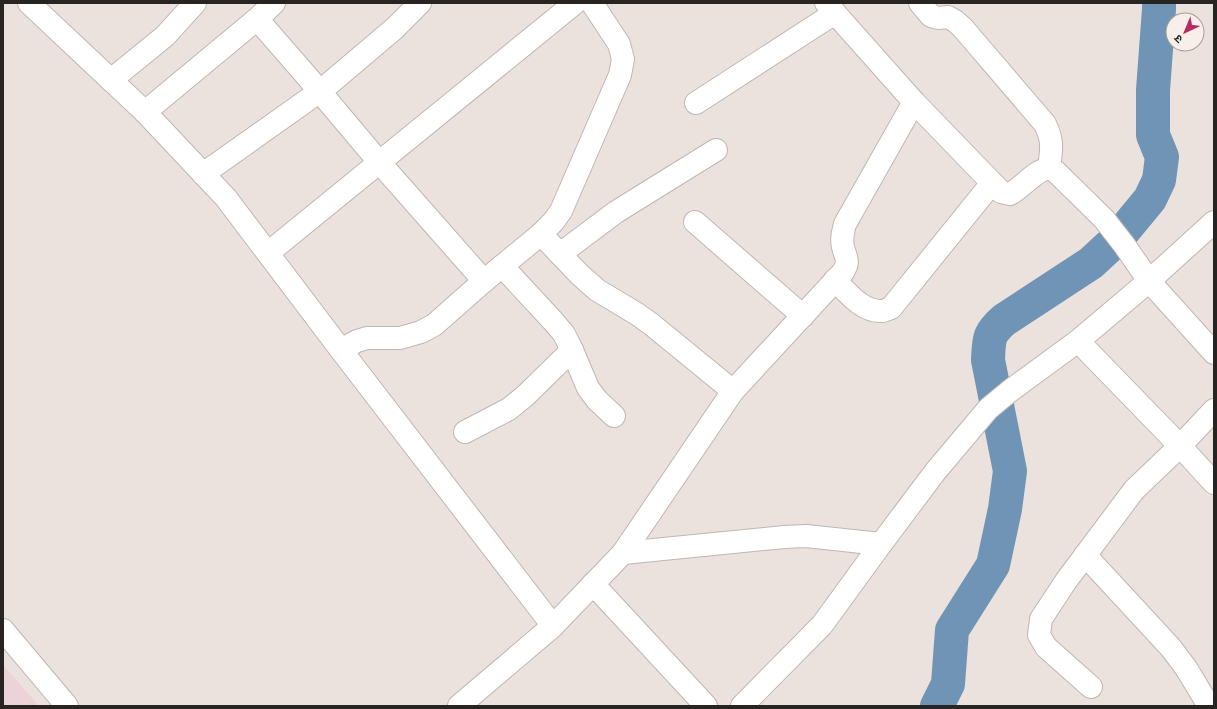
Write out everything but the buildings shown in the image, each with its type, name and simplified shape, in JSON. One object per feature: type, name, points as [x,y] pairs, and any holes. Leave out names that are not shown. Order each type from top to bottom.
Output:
[{"type":"street","points":[[29,3],[145,112],[226,198],[553,626]]},
{"type":"street","points":[[111,80],[165,36],[195,3]]},
{"type":"street","points":[[145,112],[257,19],[274,3]]},
{"type":"street","points":[[268,254],[575,3]]},
{"type":"street","points":[[341,350],[357,341],[367,338],[400,338],[421,332],[434,325],[541,234],[561,212],[620,75],[623,59],[619,44],[592,3]]},
{"type":"street","points":[[920,3],[931,16],[938,18],[948,17],[962,27],[1045,124],[1050,135],[1052,146],[1049,168]]},
{"type":"street","points":[[203,174],[319,91],[395,28],[407,7]]},
{"type":"street","points":[[696,103],[832,7],[914,102],[1001,192],[1010,194],[1016,192],[1042,170],[1049,168],[1055,171],[1104,219],[1149,281],[1214,353]]},
{"type":"street","points":[[257,19],[380,163],[484,281]]},
{"type":"street","points":[[459,706],[553,626],[623,553],[733,391],[843,272],[847,265],[847,257],[842,246],[842,235],[845,224],[914,102]]},
{"type":"street","points":[[560,254],[616,212],[716,150]]},
{"type":"street","points":[[835,280],[856,301],[866,308],[881,311],[891,308],[992,183]]},
{"type":"street","points":[[695,222],[803,316]]},
{"type":"street","points":[[742,706],[822,625],[935,472],[988,409],[1011,390],[1078,341],[1149,281],[1214,222]]},
{"type":"street","points":[[541,234],[579,274],[597,290],[652,324],[733,391]]},
{"type":"street","points":[[502,266],[564,334],[588,388],[597,400],[614,416]]},
{"type":"street","points":[[1078,341],[1214,483]]},
{"type":"street","points":[[465,432],[509,408],[526,396],[572,350]]},
{"type":"street","points":[[1091,687],[1046,647],[1039,635],[1041,619],[1066,581],[1134,490],[1180,446],[1214,410]]},
{"type":"street","points":[[623,553],[806,536],[881,544]]},
{"type":"street","points":[[1086,555],[1170,648],[1186,668],[1209,706]]},
{"type":"street","points":[[593,584],[706,706]]},
{"type":"street","points":[[3,630],[67,706]]},
{"type":"shaded area","points":[[3,665],[39,706],[3,706]]},
{"type":"waterway","points":[[937,706],[948,684],[952,630],[993,565],[1005,509],[1010,471],[988,360],[990,337],[995,329],[1004,320],[1091,263],[1117,239],[1150,199],[1159,180],[1162,157],[1153,135],[1153,90],[1159,3]]}]
